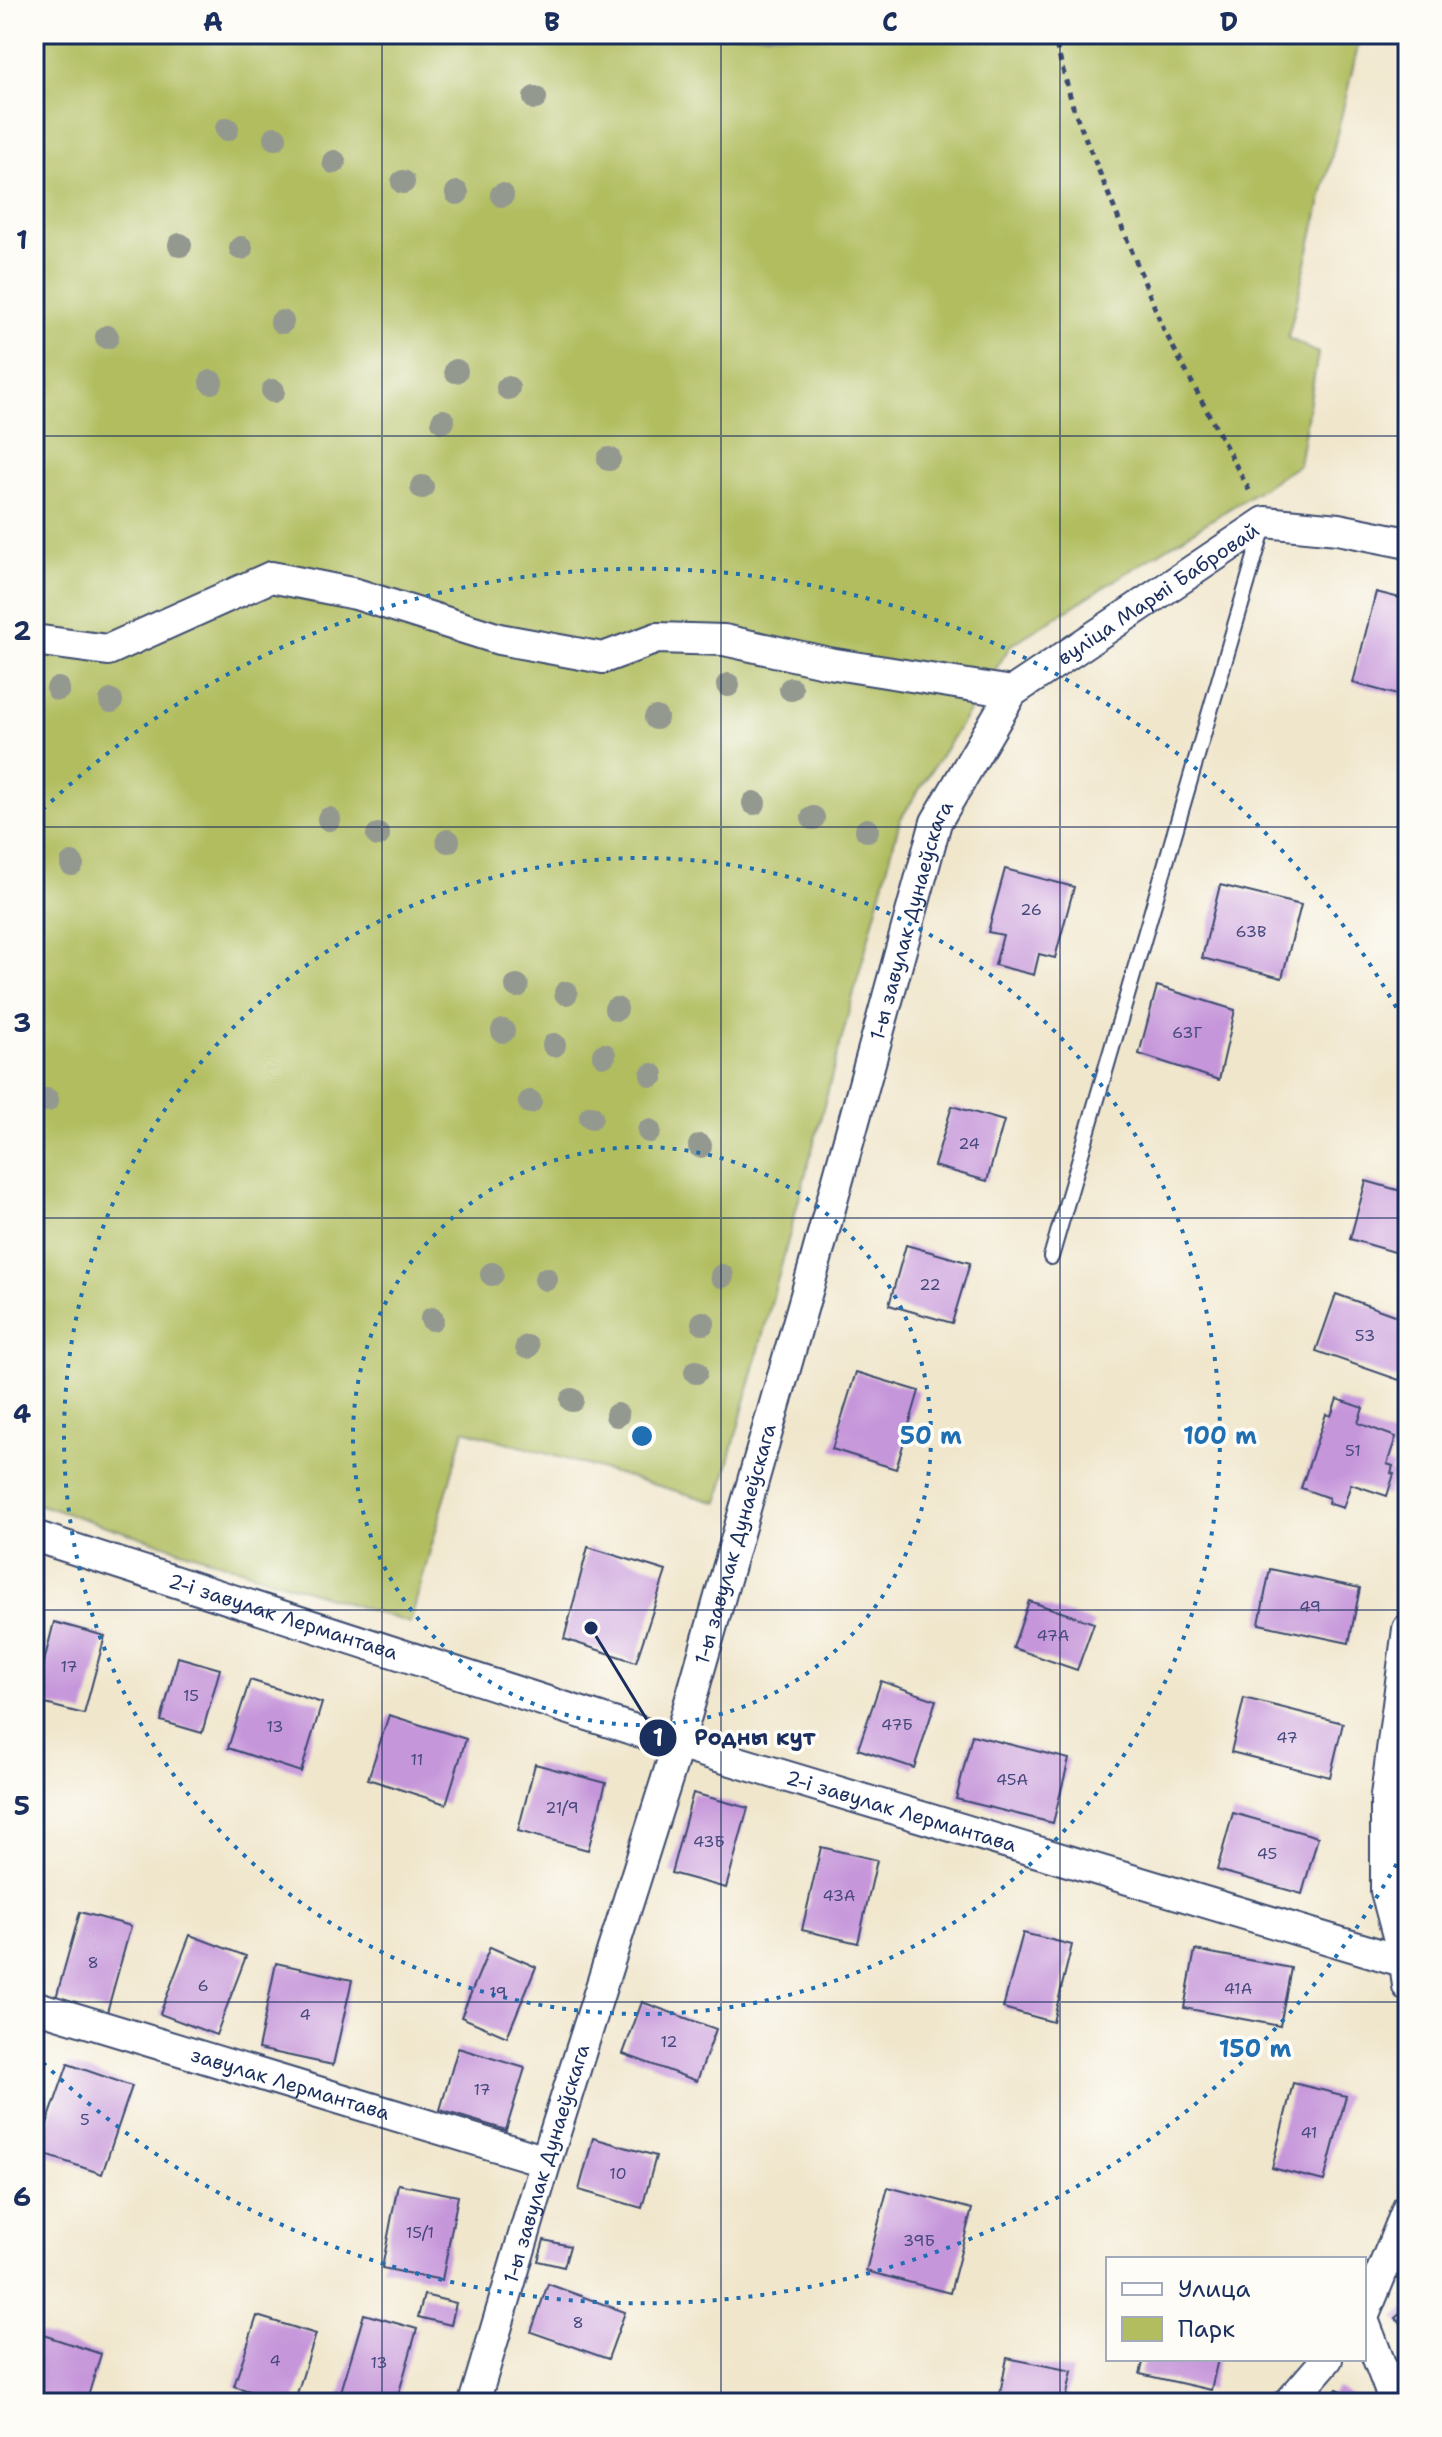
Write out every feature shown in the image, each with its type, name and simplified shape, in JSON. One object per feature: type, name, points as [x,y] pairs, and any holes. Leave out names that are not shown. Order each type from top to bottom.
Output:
[{"type":"street","name":"вуліца Марыі Бабровай","points":[[1012,692],[1265,522],[1338,529],[1408,543]]},
{"type":"street","points":[[34,640],[108,650],[271,577],[356,594],[499,639],[603,658],[657,638],[724,640],[829,663],[1012,692]]},
{"type":"street","name":"1-ы завулак Дунаеўскага","points":[[474,2403],[546,2161],[678,1744],[936,822],[1012,692]]},
{"type":"street","name":"2-і завулак Лермантава","points":[[34,1536],[678,1744],[1407,1974]]},
{"type":"street","points":[[1407,1974],[1386,1891],[1386,1796],[1408,1629]]},
{"type":"street","name":"завулак Лермантава","points":[[34,2006],[546,2161]]},
{"type":"street","points":[[1366,2310],[1408,2208]]},
{"type":"street","points":[[1366,2327],[1395,2403]]},
{"type":"street","points":[[1289,2403],[1325,2361]]},
{"type":"lane","points":[[1051,1257],[1265,522]]},
{"type":"path","points":[[1053,34],[1074,110],[1164,330],[1265,522]]},
{"type":"green space","points":[[34,34],[1361,34],[1288,338],[1318,353],[1299,465],[1011,645],[900,820],[718,1503],[464,1430],[410,1623],[34,1503]]},
{"type":"building","points":[[1376,592],[1408,600],[1408,685],[1405,697],[1353,683]]},
{"type":"building","points":[[1005,869],[1074,887],[1055,958],[1039,954],[1034,975],[995,965],[1003,935],[988,932]]},
{"type":"building","points":[[1220,885],[1301,905],[1282,978],[1202,958]]},
{"type":"building","points":[[1157,986],[1235,1010],[1219,1080],[1139,1054]]},
{"type":"building","points":[[952,1106],[1004,1121],[987,1181],[934,1166]]},
{"type":"building","points":[[1366,1181],[1408,1193],[1408,1256],[1350,1239]]},
{"type":"building","points":[[906,1245],[970,1263],[952,1323],[889,1305]]},
{"type":"building","points":[[1336,1294],[1408,1320],[1408,1363],[1402,1381],[1316,1351]]},
{"type":"building","points":[[856,1372],[919,1391],[896,1469],[832,1449]]},
{"type":"building","points":[[1337,1399],[1363,1408],[1358,1423],[1396,1437],[1387,1464],[1393,1466],[1391,1473],[1394,1474],[1387,1496],[1351,1484],[1343,1508],[1328,1503],[1329,1498],[1301,1488],[1326,1414],[1331,1416]]},
{"type":"building","points":[[588,1547],[666,1571],[636,1662],[564,1639]]},
{"type":"building","points":[[1270,1569],[1360,1588],[1349,1643],[1259,1624]]},
{"type":"building","points":[[1029,1601],[1094,1623],[1077,1670],[1013,1648]]},
{"type":"building","points":[[54,1622],[105,1636],[84,1714],[34,1701]]},
{"type":"building","points":[[178,1657],[220,1669],[202,1733],[161,1721]]},
{"type":"building","points":[[250,1680],[322,1703],[301,1772],[228,1748]]},
{"type":"building","points":[[881,1681],[936,1700],[914,1768],[858,1749]]},
{"type":"building","points":[[1244,1698],[1343,1723],[1330,1777],[1231,1752]]},
{"type":"building","points":[[389,1715],[466,1739],[446,1804],[368,1779]]},
{"type":"building","points":[[972,1735],[1069,1759],[1053,1823],[956,1799]]},
{"type":"building","points":[[535,1764],[606,1783],[588,1850],[518,1831]]},
{"type":"building","points":[[693,1793],[748,1808],[726,1888],[671,1873]]},
{"type":"building","points":[[1233,1813],[1318,1837],[1302,1894],[1217,1870]]},
{"type":"building","points":[[821,1847],[877,1860],[858,1943],[802,1930]]},
{"type":"building","points":[[80,1912],[131,1926],[107,2012],[56,1998]]},
{"type":"building","points":[[1023,1933],[1072,1945],[1053,2022],[1003,2008]]},
{"type":"building","points":[[190,1935],[246,1956],[216,2035],[160,2014]]},
{"type":"building","points":[[490,1947],[536,1967],[507,2037],[461,2017]]},
{"type":"building","points":[[1195,1950],[1291,1968],[1280,2026],[1184,2008]]},
{"type":"building","points":[[276,1963],[352,1980],[333,2065],[258,2049]]},
{"type":"building","points":[[642,2002],[716,2029],[697,2081],[623,2054]]},
{"type":"building","points":[[458,2048],[525,2068],[506,2130],[440,2110]]},
{"type":"building","points":[[68,2064],[132,2086],[102,2174],[37,2152]]},
{"type":"building","points":[[1293,2083],[1346,2096],[1324,2181],[1272,2168]]},
{"type":"building","points":[[593,2138],[656,2156],[642,2208],[579,2190]]},
{"type":"building","points":[[398,2184],[458,2196],[442,2280],[382,2268]]},
{"type":"building","points":[[888,2187],[972,2209],[950,2293],[866,2271]]},
{"type":"building","points":[[544,2240],[570,2246],[564,2267],[538,2261]]},
{"type":"building","points":[[548,2284],[625,2312],[608,2359],[531,2332]]},
{"type":"building","points":[[424,2295],[456,2303],[451,2325],[418,2317]]},
{"type":"building","points":[[1408,2307],[1408,2332],[1395,2318]]},
{"type":"building","points":[[364,2314],[417,2329],[396,2403],[368,2403],[340,2395]]},
{"type":"building","points":[[257,2316],[316,2334],[294,2403],[234,2386]]},
{"type":"building","points":[[34,2332],[101,2354],[86,2403],[34,2403]]},
{"type":"building","points":[[1007,2358],[1072,2371],[1065,2403],[998,2403]]},
{"type":"building","points":[[1143,2361],[1218,2361],[1211,2390],[1140,2374]]},
{"type":"building","points":[[1337,2389],[1363,2400],[1365,2403],[1324,2403]]},
{"type":"place","name":"Родны кут","points":[[591,1628]]}]
